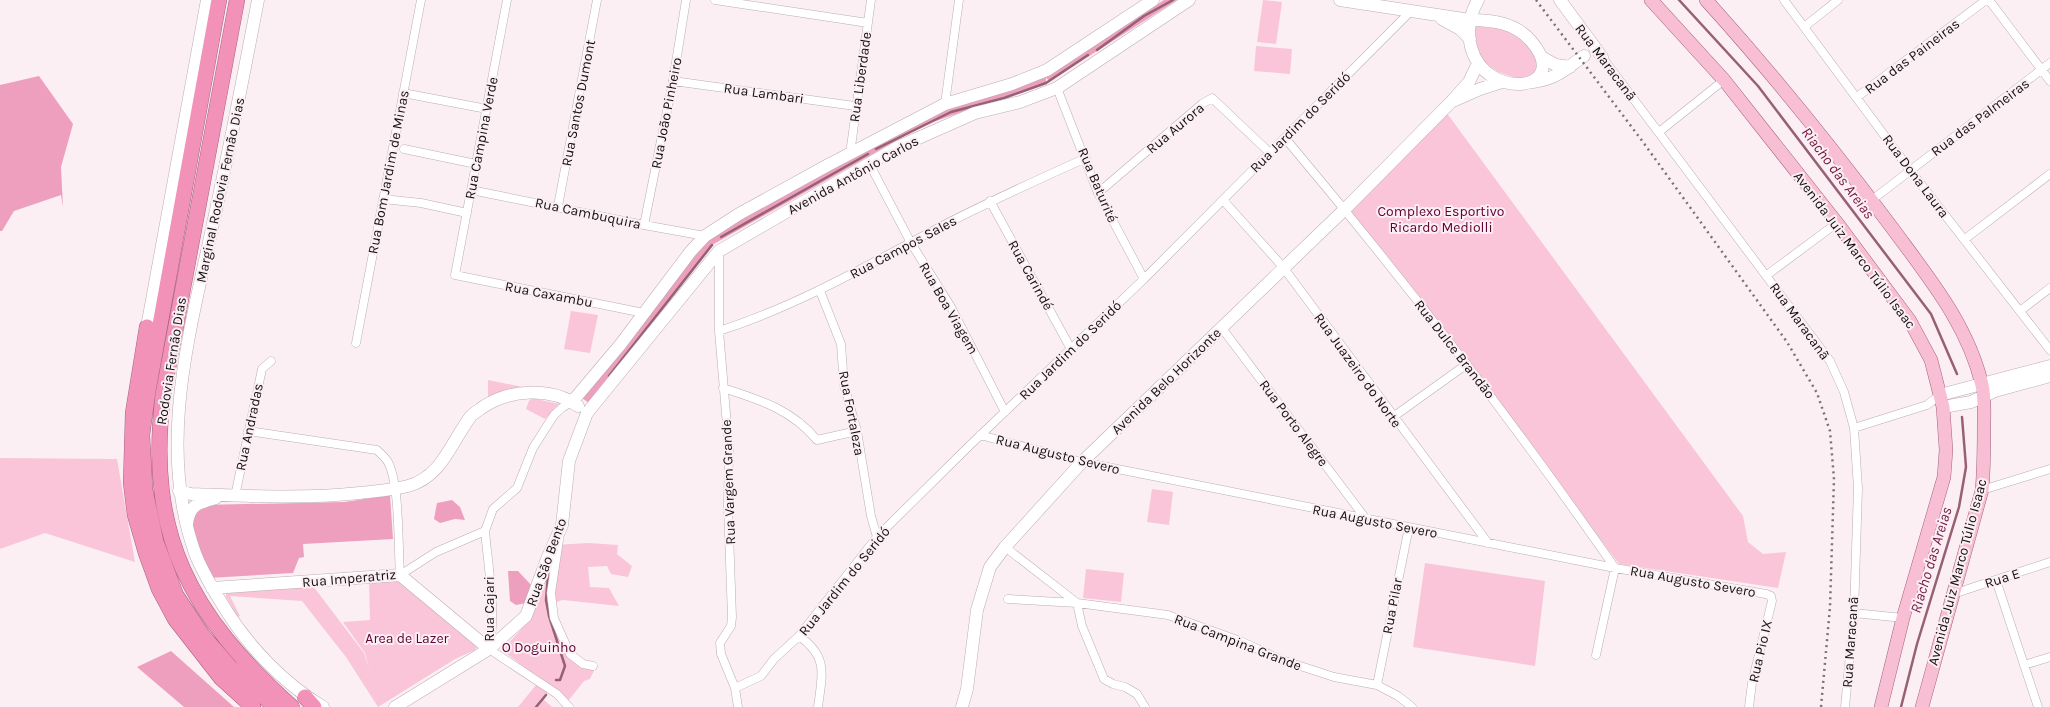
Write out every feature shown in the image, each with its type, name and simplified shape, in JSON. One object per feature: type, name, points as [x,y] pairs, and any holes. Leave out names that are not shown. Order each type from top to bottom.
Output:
[{"type":"highway","name":"Rodovia Fernão Dias","points":[[219,0],[148,391],[142,434],[145,490],[156,542],[176,595],[203,636],[229,666],[275,707]]},
{"type":"highway","name":"Rodovia Fernão Dias","points":[[236,0],[163,395],[159,441],[160,484],[164,513],[172,542],[189,583],[203,608],[245,661],[292,707]]},
{"type":"highway","points":[[148,327],[133,413],[132,483],[137,522],[146,553],[159,588],[175,619],[221,678],[253,707]]},
{"type":"main road","name":"Avenida Juiz Marco Túlio Isaac","points":[[1651,0],[1724,80],[1837,223],[1910,321],[1931,360],[1941,401],[1946,450],[1944,477],[1903,618],[1881,707]]},
{"type":"main road","name":"Avenida Juiz Marco Túlio Isaac","points":[[1706,0],[1764,64],[1872,200],[1949,306],[1961,328],[1983,390],[1984,470],[1982,490],[1922,707]]},
{"type":"street","name":"Rodovia Fernão Dias","points":[[148,327],[207,0]]},
{"type":"street","name":"Marginal Rodovia Fernão Dias","points":[[258,0],[232,139],[193,319],[179,397],[176,438],[179,491],[195,553],[212,588],[235,625],[270,665],[310,702]]},
{"type":"street","name":"Rua Bom Jardim de Minas","points":[[356,343],[421,0]]},
{"type":"street","name":"Rua Campina Verde","points":[[455,275],[507,0]]},
{"type":"street","name":"Rua Santos Dumont","points":[[558,206],[598,0]]},
{"type":"street","name":"Rua João Pinheiro","points":[[644,225],[673,80],[686,0]]},
{"type":"street","points":[[715,0],[868,23]]},
{"type":"street","name":"Rua Liberdade","points":[[850,154],[855,106],[871,0]]},
{"type":"street","points":[[945,104],[958,0]]},
{"type":"street","name":"Avenida Antônio Carlos","points":[[572,402],[644,313],[691,251],[705,236],[739,214],[945,104],[1012,84],[1047,70],[1153,0]]},
{"type":"street","name":"Avenida Antônio Carlos","points":[[587,413],[719,250],[869,162],[898,147],[969,115],[1020,102],[1057,88],[1189,0]]},
{"type":"street","points":[[1340,0],[1410,12],[1470,20],[1488,20],[1514,28],[1529,38],[1543,58],[1556,65],[1570,67]]},
{"type":"street","points":[[1478,0],[1472,11],[1470,20],[1470,39],[1472,52],[1478,63],[1489,75],[1502,82],[1518,85],[1532,82],[1539,77],[1544,69],[1543,58]]},
{"type":"street","name":"Rua Dona Laura","points":[[1784,0],[1910,170],[2050,350]]},
{"type":"street","points":[[1804,26],[1838,0]]},
{"type":"street","points":[[1988,0],[2050,81]]},
{"type":"street","name":"Rua das Paineiras","points":[[1857,97],[1988,0]]},
{"type":"street","name":"Rua Maracanã","points":[[1562,1],[1602,57],[1830,361],[1844,392],[1854,428],[1858,488],[1854,613],[1845,707]]},
{"type":"street","name":"Rua Jardim do Seridó","points":[[735,688],[761,676],[774,659],[800,636],[877,537],[980,435],[1144,279],[1410,12]]},
{"type":"street","points":[[1434,14],[1460,29],[1470,39]]},
{"type":"street","points":[[1586,34],[1584,56],[1602,57]]},
{"type":"street","name":"Rua Maracanã","points":[[1532,82],[1552,78],[1584,56]]},
{"type":"street","name":"Avenida Belo Horizonte","points":[[962,707],[966,690],[977,610],[990,567],[1005,547],[1082,462],[1345,209],[1451,102],[1469,82],[1478,63]]},
{"type":"street","name":"Rua das Palmeiras","points":[[1872,200],[2050,63]]},
{"type":"street","name":"Rua Lambari","points":[[673,80],[855,106]]},
{"type":"street","points":[[1659,132],[1724,80]]},
{"type":"street","points":[[1451,102],[1480,89],[1502,82]]},
{"type":"street","name":"Rua Baturité","points":[[1057,88],[1086,158],[1098,193],[1144,279]]},
{"type":"street","points":[[403,93],[486,109]]},
{"type":"street","name":"Rua Aurora","points":[[1098,193],[1202,104],[1212,98],[1269,152]]},
{"type":"street","name":"Rua Dulce Brandão","points":[[1285,138],[1345,209],[1467,364],[1543,465],[1615,568]]},
{"type":"street","points":[[404,149],[476,164]]},
{"type":"street","name":"Rua Campos Sales","points":[[719,332],[748,322],[820,291],[990,202],[1086,158]]},
{"type":"street","name":"Rua Boa Viagem","points":[[869,162],[911,243],[951,307],[1005,412]]},
{"type":"street","points":[[1965,239],[2050,174]]},
{"type":"street","name":"Rua Cambuquira","points":[[471,190],[705,236]]},
{"type":"street","points":[[383,199],[421,204],[466,213]]},
{"type":"street","name":"Rua Juazeiro do Norte","points":[[1223,200],[1283,267],[1488,543]]},
{"type":"street","name":"Rua Carindé","points":[[990,202],[1071,349]]},
{"type":"street","points":[[1767,275],[1837,223]]},
{"type":"street","name":"Rua Vargem Grande","points":[[719,250],[719,332],[729,449],[728,506],[732,617],[731,626],[720,644],[721,654],[735,688],[738,707]]},
{"type":"street","name":"Rua Caxambu","points":[[455,275],[644,313]]},
{"type":"street","points":[[2020,311],[2050,288]]},
{"type":"street","name":"Rua Fortaleza","points":[[820,291],[841,344],[844,385],[857,431],[871,516],[877,537]]},
{"type":"street","name":"Rua Porto Alegre","points":[[1221,327],[1366,519]]},
{"type":"street","name":"Rua Andradas","points":[[230,496],[248,431],[262,369],[271,362]]},
{"type":"street","points":[[1393,417],[1467,364]]},
{"type":"street","points":[[1854,428],[1941,401],[1971,402],[1983,390],[2050,366]]},
{"type":"street","points":[[1983,390],[1995,391],[2050,376]]},
{"type":"street","points":[[723,388],[780,408],[804,425],[817,440],[857,431]]},
{"type":"street","points":[[179,491],[191,494],[230,496],[311,497],[395,489],[419,483],[434,472],[472,415],[488,404],[516,393],[530,392],[548,394],[572,402],[587,413]]},
{"type":"street","points":[[485,531],[493,509],[517,488],[533,448],[554,414],[572,402]]},
{"type":"street","name":"Rua São Bento","points":[[488,649],[526,616],[547,558],[560,532],[566,502],[569,461],[587,413]]},
{"type":"street","points":[[248,431],[377,450],[387,461],[395,489],[400,575],[488,649],[557,694],[568,707]]},
{"type":"street","name":"Rua Augusto Severo","points":[[980,435],[1082,462],[1615,568],[1771,596]]},
{"type":"street","points":[[1982,490],[2050,469]]},
{"type":"street","points":[[187,526],[190,510],[197,504],[230,496]]},
{"type":"street","name":"Rua Pilar","points":[[1377,685],[1409,527]]},
{"type":"street","name":"Rua Imperatriz","points":[[212,588],[400,575],[436,552],[485,531]]},
{"type":"street","name":"Rua Cajari","points":[[395,707],[488,649],[491,639],[490,580],[485,531]]},
{"type":"street","points":[[560,532],[551,593],[554,618],[570,654],[583,664],[593,666]]},
{"type":"street","points":[[1005,547],[1077,603],[1082,626],[1104,679],[1113,684],[1125,687],[1137,694],[1144,707]]},
{"type":"street","name":"Rua E","points":[[1953,594],[2050,562]]},
{"type":"street","points":[[1596,655],[1615,568]]},
{"type":"street","points":[[1996,580],[2038,707]]},
{"type":"street","name":"Rua Pio IX","points":[[1749,707],[1752,683],[1772,601],[1771,596]]},
{"type":"street","name":"Rua Campina Grande","points":[[1008,599],[1077,603],[1168,615],[1240,641],[1282,660],[1334,677],[1377,685],[1398,696],[1412,707]]},
{"type":"street","points":[[1854,613],[1903,618]]},
{"type":"street","points":[[800,636],[815,648],[820,660],[820,694],[818,707]]},
{"type":"street","points":[[2024,665],[2050,657]]},
{"type":"street","points":[[310,702],[323,707]]},
{"type":"green space","points":[[1263,0],[1282,2],[1276,44],[1257,42]]},
{"type":"green space","points":[[1478,23],[1511,28],[1539,58],[1540,72],[1518,79],[1498,72],[1482,60],[1474,38],[1473,26]]},
{"type":"green space","points":[[1256,46],[1292,49],[1290,74],[1254,71]]},
{"type":"green space","name":"Complexo Esportivo Ricardo Mediolli","points":[[1446,112],[1743,516],[1748,542],[1763,554],[1786,552],[1778,588],[1619,564],[1348,208]]},
{"type":"green space","points":[[571,311],[598,315],[590,353],[564,349]]},
{"type":"green space","points":[[488,380],[543,391],[493,399],[488,396]]},
{"type":"green space","points":[[532,398],[559,404],[545,419],[526,409]]},
{"type":"green space","points":[[0,458],[117,459],[135,562],[45,533],[0,549]]},
{"type":"green space","points":[[1152,489],[1173,492],[1169,525],[1147,522]]},
{"type":"green space","name":"O Doguinho","points":[[589,543],[618,545],[617,554],[632,566],[628,577],[611,574],[607,566],[588,567],[590,587],[609,588],[619,606],[563,600],[552,603],[576,661],[596,666],[590,679],[584,681],[568,701],[502,650],[528,622],[554,545]]},
{"type":"green space","points":[[1425,563],[1545,581],[1535,666],[1413,647]]},
{"type":"green space","points":[[1086,569],[1124,573],[1121,602],[1083,598]]},
{"type":"green space","name":"Area de Lazer","points":[[394,578],[478,644],[475,650],[455,659],[378,707],[346,657],[302,601],[230,596],[240,616],[238,617],[226,597],[226,592],[313,586],[364,653],[369,668],[365,653],[343,622],[370,620],[369,582]]},
{"type":"green space","points":[[536,685],[548,692],[543,699],[552,707],[518,707]]},
{"type":"shaded area","points":[[1164,0],[1177,0],[1050,81],[1046,78],[1046,83],[924,125],[712,245],[589,403],[582,398],[709,237],[919,118],[1046,77]]},
{"type":"shaded area","points":[[39,76],[73,124],[61,167],[63,207],[61,195],[14,211],[2,231],[0,231],[0,85]]},
{"type":"shaded area","points":[[390,495],[393,539],[303,544],[304,557],[299,558],[293,573],[208,578],[188,522],[202,505],[345,502]]},
{"type":"shaded area","points":[[452,500],[460,507],[465,520],[455,519],[440,523],[434,519],[437,503]]},
{"type":"shaded area","points":[[508,571],[518,571],[533,587],[531,602],[516,605],[510,601]]},
{"type":"shaded area","points":[[171,651],[234,707],[184,707],[137,667]]},
{"type":"waterway","points":[[1097,50],[1144,16],[1173,0]]},
{"type":"waterway","name":"Riacho das Areias","points":[[1679,0],[1758,86],[1931,314],[1957,374]]},
{"type":"waterway","points":[[876,149],[951,112],[1004,98],[1046,83],[1088,55]]},
{"type":"waterway","points":[[721,237],[868,154]]},
{"type":"waterway","points":[[609,376],[712,245]]},
{"type":"waterway","name":"Riacho das Areias","points":[[1901,707],[1917,644],[1959,507],[1966,467],[1962,417]]},
{"type":"waterway","points":[[548,575],[546,600],[549,616],[565,666],[560,680],[556,680]]},
{"type":"waterway","points":[[536,707],[546,695]]},
{"type":"railway","points":[[1536,0],[1643,142],[1787,342],[1817,393],[1830,431],[1834,479],[1830,607],[1821,707]]}]
